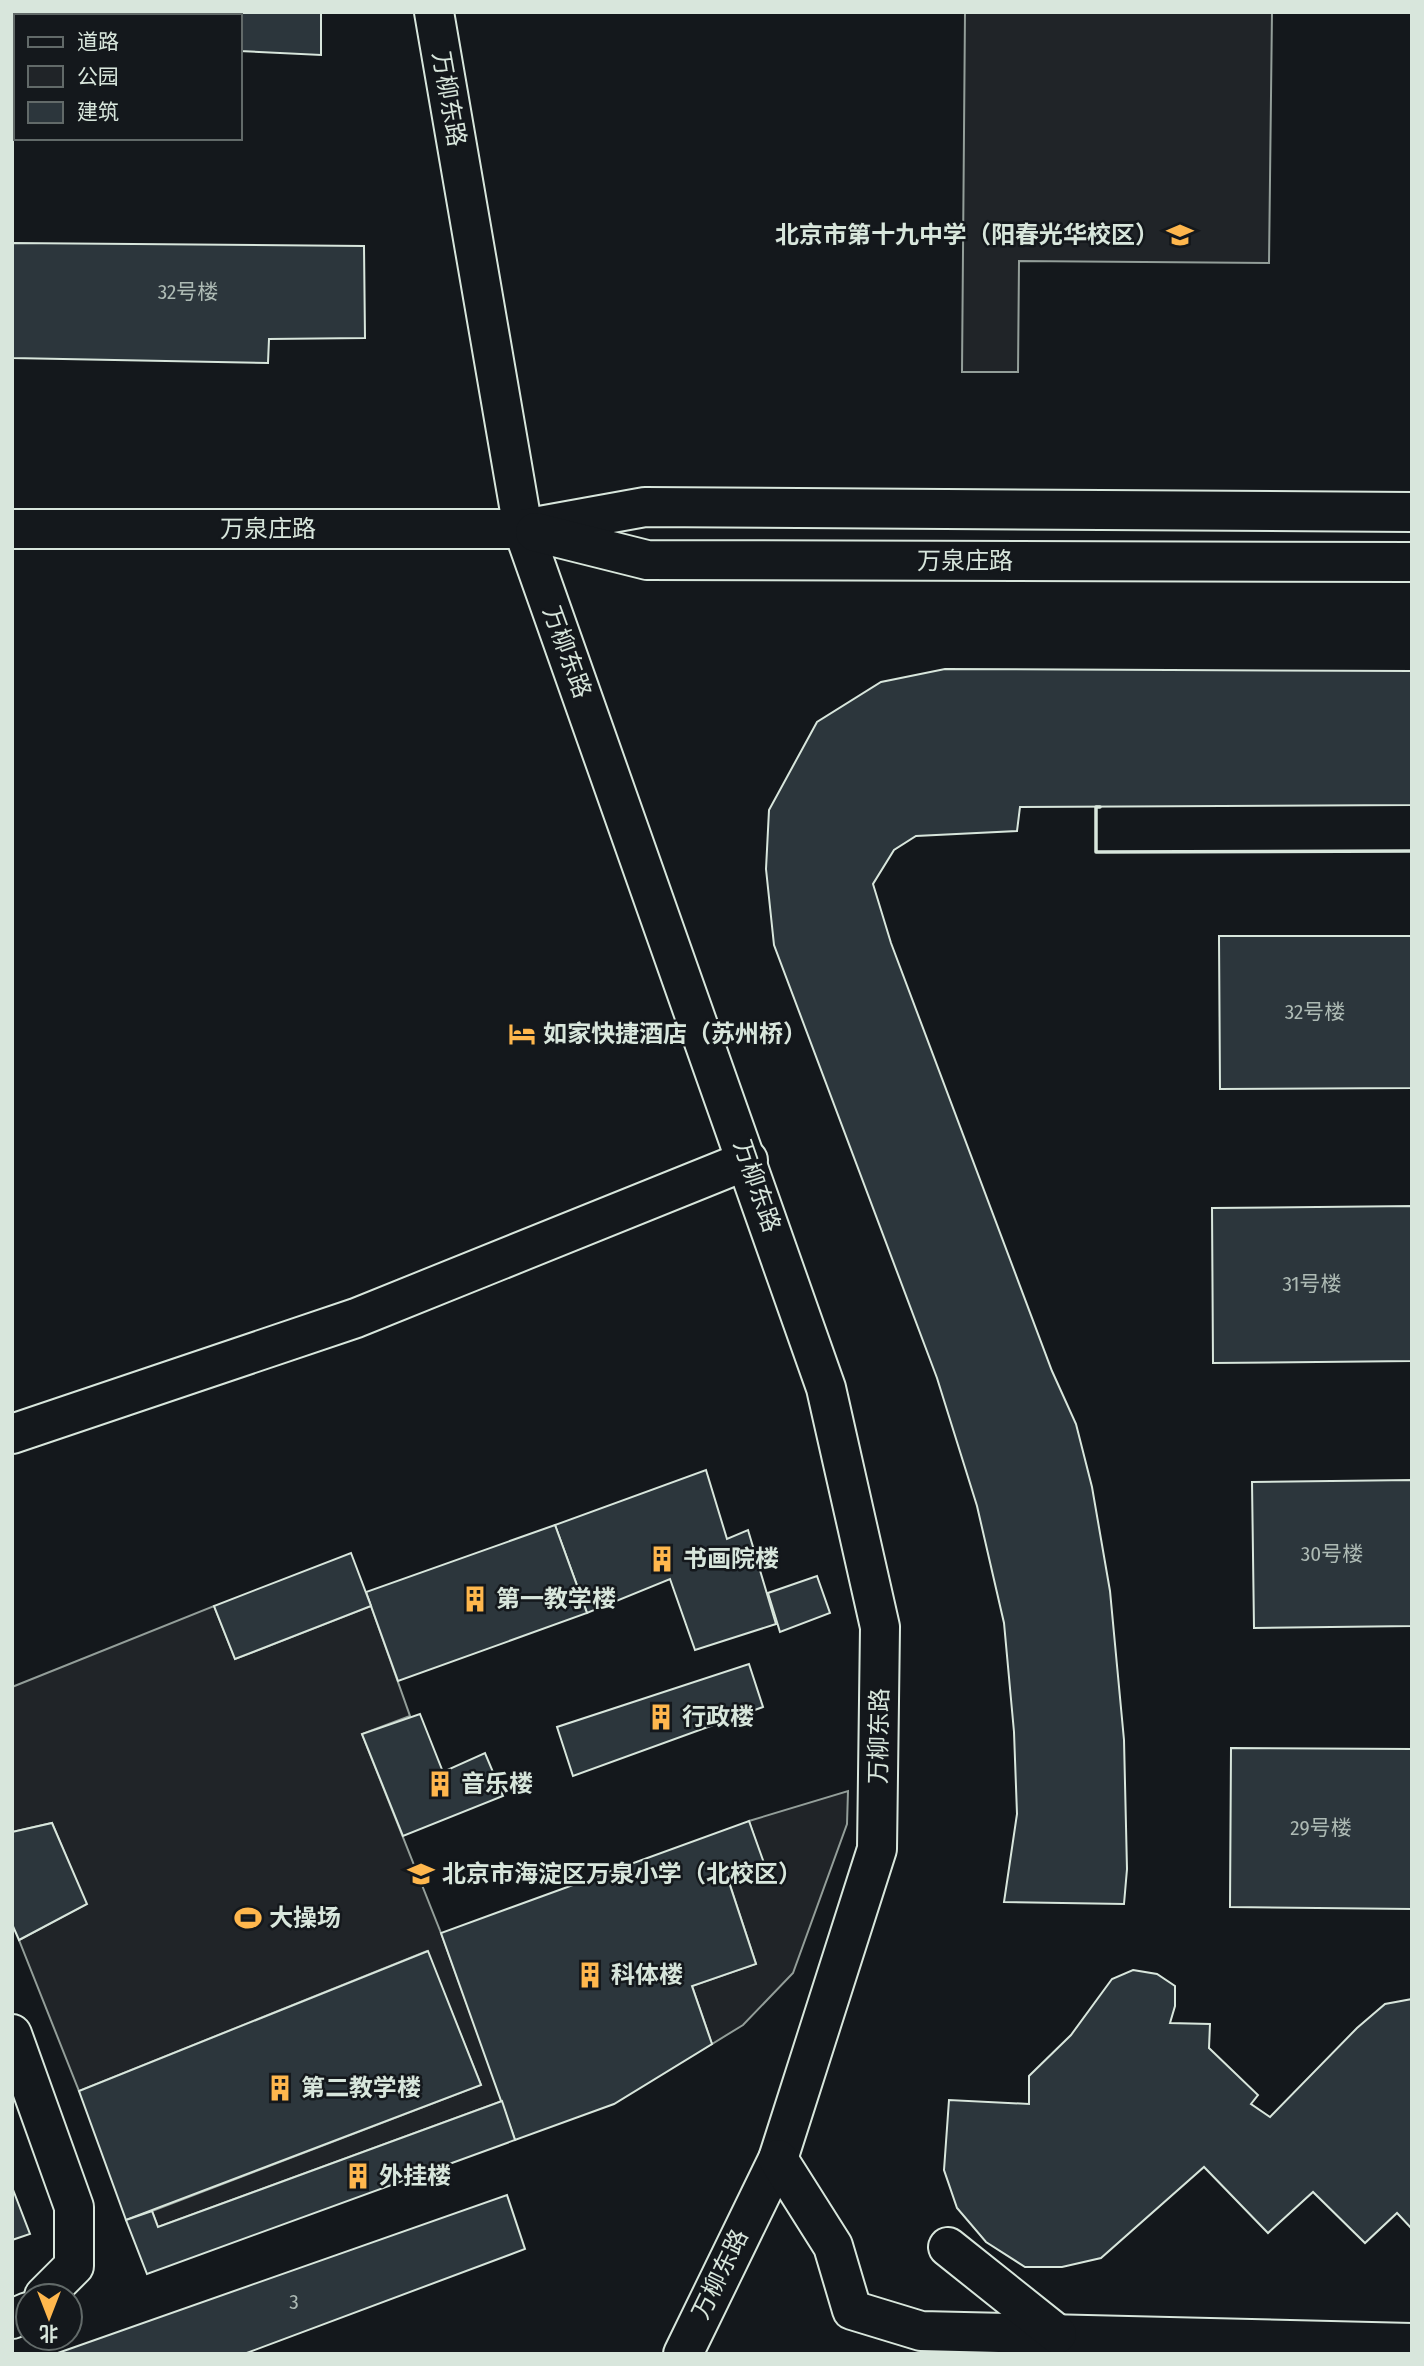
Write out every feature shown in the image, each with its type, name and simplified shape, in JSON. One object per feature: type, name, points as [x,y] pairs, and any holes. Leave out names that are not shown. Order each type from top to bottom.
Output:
[{"type":"street","name":"万柳东路","points":[[434,12],[523,529],[748,1160],[826,1388],[880,1627],[877,1849],[778,2159],[683,2354]]},
{"type":"street","name":"万泉庄路","points":[[12,529],[523,529],[645,507],[1412,512]]},
{"type":"street","name":"万泉庄路","points":[[523,529],[647,560],[1412,562]]},
{"type":"street","points":[[12,1434],[356,1318],[748,1160]]},
{"type":"street","points":[[12,2034],[74,2207],[74,2266],[58,2282]]},
{"type":"street","points":[[778,2159],[833,2246],[852,2310],[921,2331],[1412,2343]]},
{"type":"street","points":[[948,2247],[1057,2334]]},
{"type":"green space","points":[[965,12],[1272,12],[1269,263],[1019,261],[1018,372],[962,372]]},
{"type":"green space","name":"大操场","points":[[214,1606],[235,1659],[371,1606],[410,1716],[362,1734],[441,1933],[502,2101],[158,2227],[152,2211],[481,2085],[427,1951],[79,2091],[19,1940],[86,1904],[52,1823],[12,1832],[12,1687]]},
{"type":"green space","points":[[848,1791],[847,1824],[793,1973],[743,2025],[712,2044],[692,1986],[756,1964],[727,1876],[763,1863],[749,1821]]},
{"type":"building","points":[[12,12],[321,12],[321,55],[242,51],[242,14],[14,14],[12,109]]},
{"type":"building","points":[[12,243],[364,246],[365,338],[269,339],[268,363],[12,358]]},
{"type":"building","points":[[945,669],[1412,671],[1412,805],[1020,807],[1017,831],[916,836],[894,850],[873,884],[891,943],[1052,1371],[1076,1424],[1092,1487],[1110,1591],[1124,1740],[1127,1869],[1124,1904],[1004,1902],[1017,1814],[1014,1732],[1004,1623],[977,1506],[937,1378],[774,945],[766,869],[769,810],[817,722],[881,682]]},
{"type":"building","points":[[1219,936],[1412,936],[1412,1088],[1220,1089]]},
{"type":"building","points":[[1412,1206],[1412,1361],[1213,1363],[1212,1208]]},
{"type":"building","name":"书画院楼","points":[[706,1470],[727,1539],[748,1530],[776,1624],[695,1650],[670,1579],[587,1613],[555,1525]]},
{"type":"building","points":[[1412,1480],[1412,1626],[1254,1628],[1252,1482]]},
{"type":"building","name":"第一教学楼","points":[[555,1525],[587,1613],[398,1681],[366,1592]]},
{"type":"building","points":[[351,1553],[371,1606],[235,1659],[214,1606]]},
{"type":"building","points":[[817,1576],[830,1613],[780,1632],[768,1593]]},
{"type":"building","name":"行政楼","points":[[749,1664],[763,1707],[573,1776],[557,1727]]},
{"type":"building","name":"音乐楼","points":[[420,1714],[443,1772],[485,1753],[503,1796],[403,1836],[362,1734]]},
{"type":"building","points":[[1231,1748],[1412,1749],[1412,1909],[1230,1907]]},
{"type":"building","name":"科体楼","points":[[749,1821],[764,1863],[727,1876],[756,1964],[692,1986],[712,2044],[614,2104],[515,2140],[441,1933]]},
{"type":"building","points":[[52,1823],[87,1904],[19,1940],[12,1924],[12,1832]]},
{"type":"building","name":"第二教学楼","points":[[428,1951],[481,2085],[126,2220],[79,2091]]},
{"type":"building","points":[[1133,1970],[1157,1974],[1175,1986],[1175,2006],[1170,2023],[1210,2024],[1209,2048],[1258,2095],[1251,2104],[1270,2117],[1357,2028],[1385,2004],[1412,1999],[1412,2229],[1397,2213],[1365,2243],[1313,2192],[1268,2233],[1204,2167],[1101,2258],[1062,2267],[1025,2267],[986,2242],[957,2208],[944,2170],[949,2100],[1029,2104],[1029,2076],[1071,2035],[1112,1979]]},
{"type":"building","name":"外挂楼","points":[[502,2101],[515,2140],[147,2274],[126,2220],[152,2211],[158,2227]]},
{"type":"building","points":[[12,2187],[30,2234],[12,2240]]},
{"type":"building","points":[[507,2195],[525,2249],[244,2354],[55,2354],[84,2352],[84,2344]]},
{"type":"wall","points":[[1100,807],[1096,807],[1096,852],[1412,851]]},
{"type":"place","name":"北京市第十九中学（阳春光华校区）","points":[[1180,235]]},
{"type":"place","name":"如家快捷酒店（苏州桥）","points":[[522,1034]]},
{"type":"place","name":"书画院楼","points":[[662,1559]]},
{"type":"place","name":"第一教学楼","points":[[475,1599]]},
{"type":"place","name":"行政楼","points":[[661,1717]]},
{"type":"place","name":"音乐楼","points":[[440,1784]]},
{"type":"place","name":"北京市海淀区万泉小学（北校区）","points":[[421,1874]]},
{"type":"place","name":"大操场","points":[[248,1918]]},
{"type":"place","name":"科体楼","points":[[590,1975]]},
{"type":"place","name":"第二教学楼","points":[[280,2088]]},
{"type":"place","name":"外挂楼","points":[[358,2176]]}]
